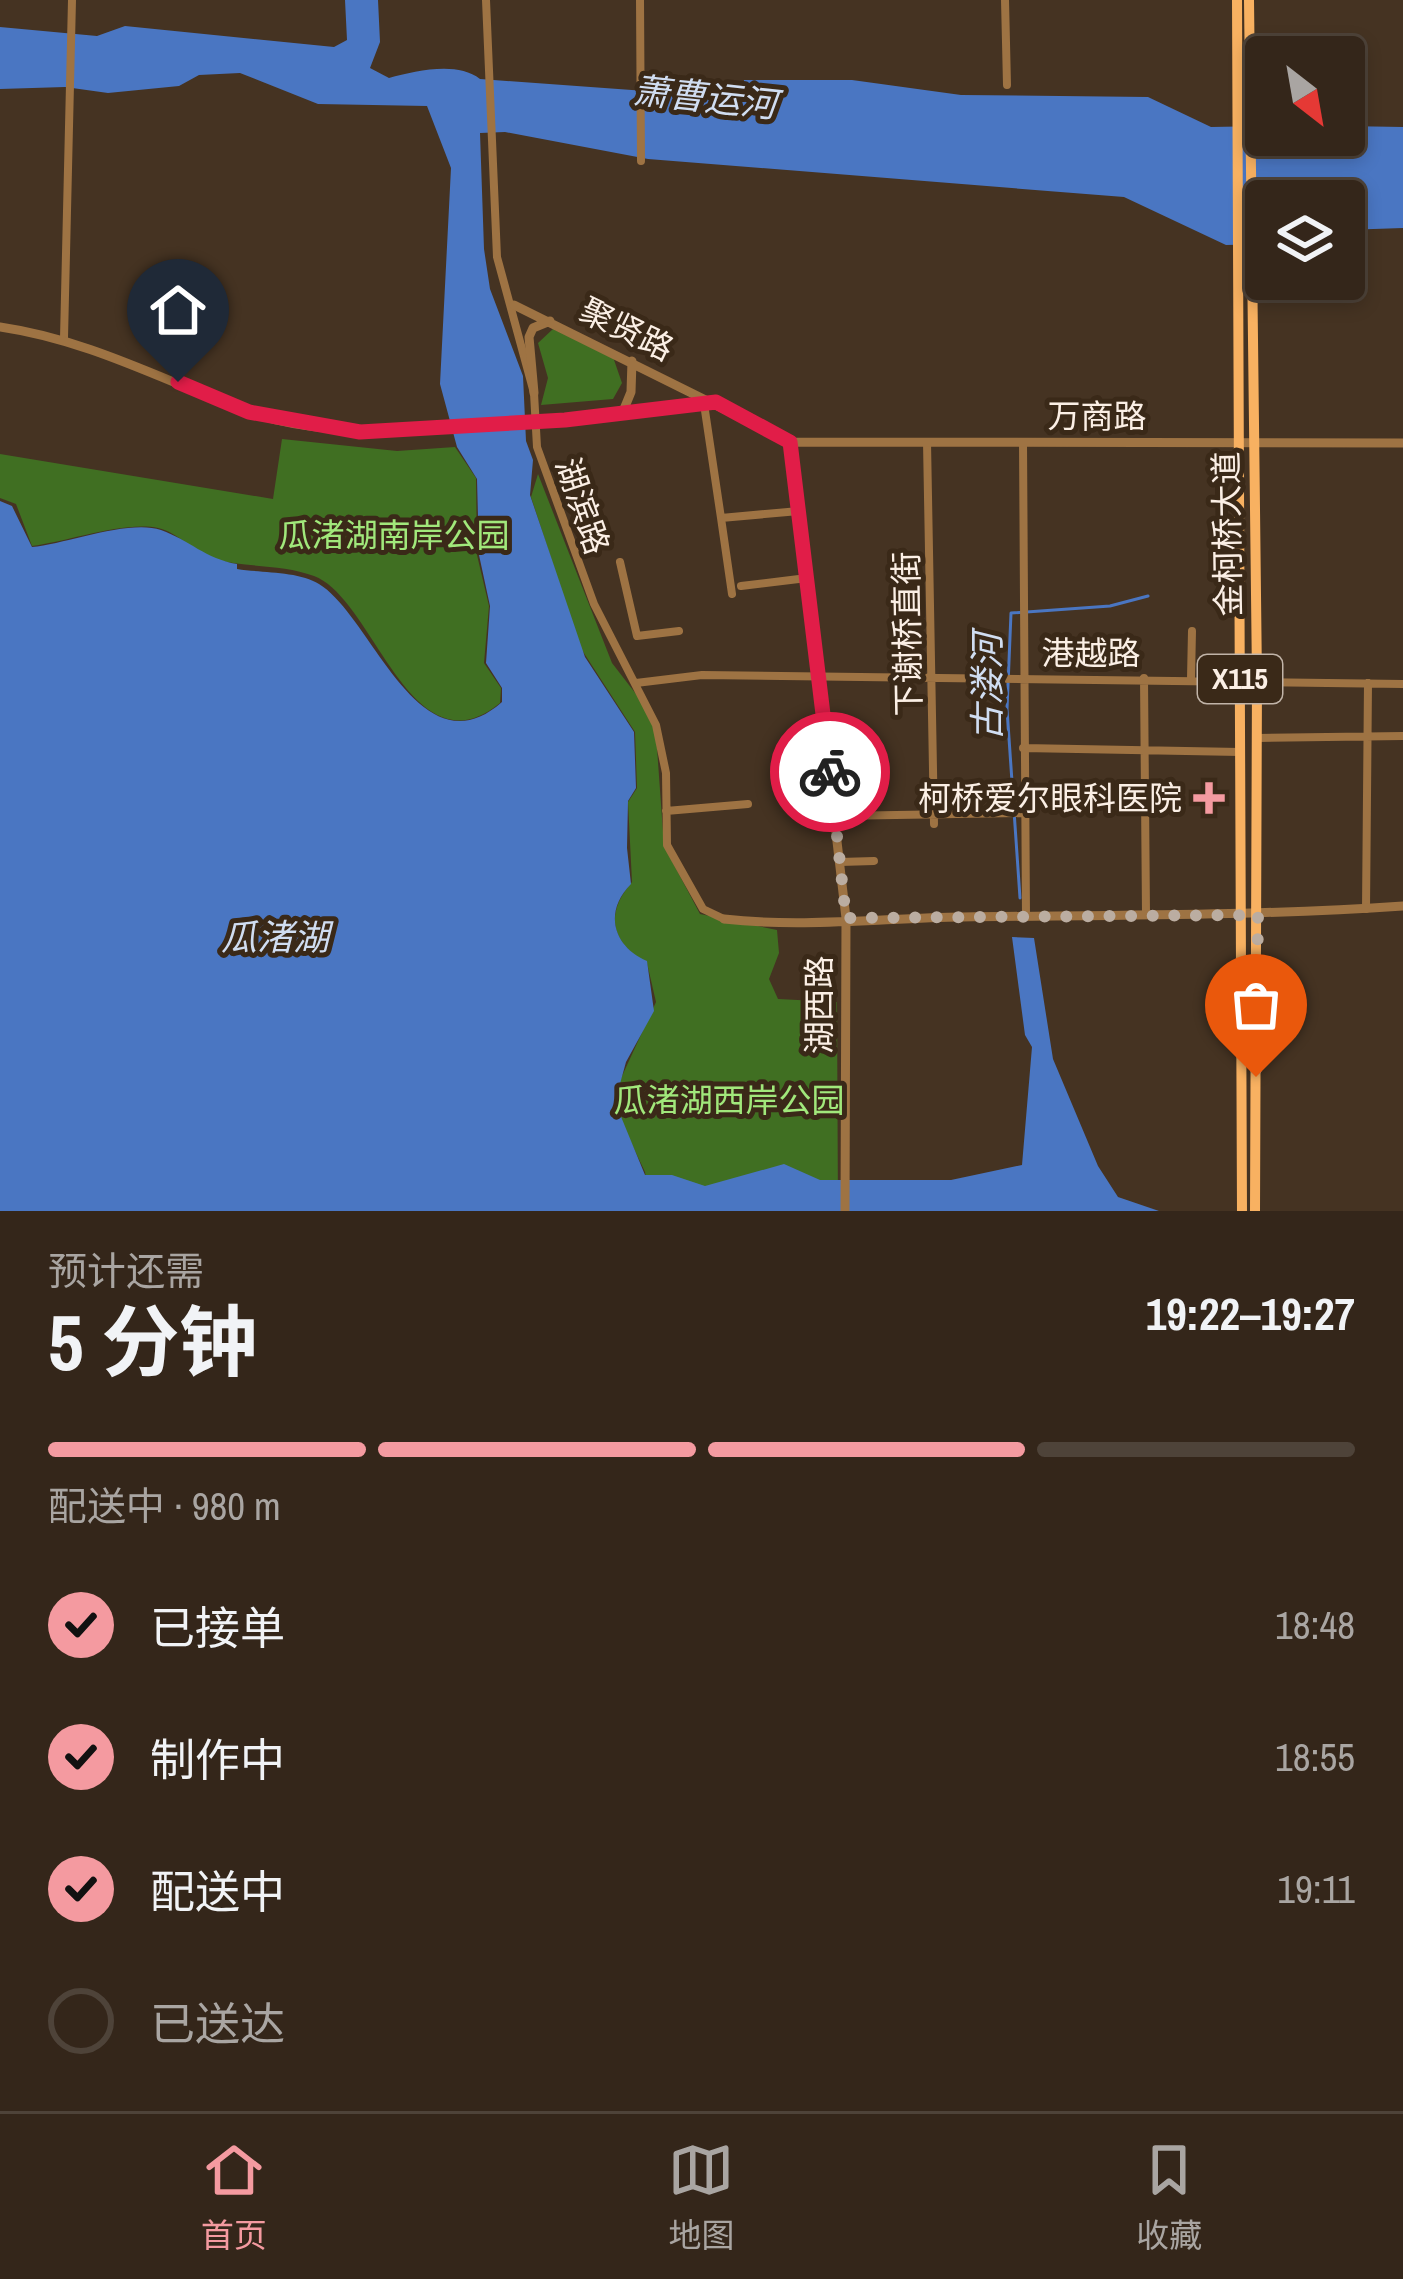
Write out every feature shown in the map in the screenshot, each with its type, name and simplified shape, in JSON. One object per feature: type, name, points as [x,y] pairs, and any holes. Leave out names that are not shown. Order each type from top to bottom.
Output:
[{"type":"main road","name":"金柯桥大道","points":[[1237,0],[1243,96],[1245,443],[1240,679],[1251,915]]},
{"type":"main road","name":"金柯桥大道","points":[[1243,96],[1250,0]]},
{"type":"main road","name":"金柯桥大道","points":[[1245,443],[1257,679],[1248,1208]]},
{"type":"street","points":[[64,338],[72,0]]},
{"type":"street","name":"湖滨路","points":[[486,0],[496,257],[514,305],[534,393],[537,447],[568,541],[617,658],[636,683],[656,725],[667,845],[703,909],[724,919]]},
{"type":"street","points":[[640,0],[641,161]]},
{"type":"street","points":[[1005,0],[1007,85]]},
{"type":"street","name":"聚贤路","points":[[514,305],[790,442]]},
{"type":"street","points":[[534,393],[529,337],[532,328],[550,321]]},
{"type":"street","points":[[0,327],[64,338],[249,412],[360,432],[565,420],[710,403],[732,595]]},
{"type":"street","points":[[622,414],[631,392],[632,361]]},
{"type":"street","name":"万商路","points":[[790,442],[1403,443]]},
{"type":"street","name":"湖西路","points":[[790,442],[846,918],[845,1211]]},
{"type":"street","name":"下谢桥直街","points":[[927,442],[934,819]]},
{"type":"street","points":[[1023,442],[1022,609],[1013,677],[1023,748],[1019,813],[1026,916]]},
{"type":"street","points":[[721,518],[799,511]]},
{"type":"street","points":[[620,562],[638,636],[679,631]]},
{"type":"street","points":[[741,586],[807,578]]},
{"type":"street","points":[[1191,678],[1192,631]]},
{"type":"street","name":"港越路","points":[[636,683],[702,675],[1403,684]]},
{"type":"street","points":[[1144,678],[1146,914]]},
{"type":"street","points":[[1366,909],[1367,683]]},
{"type":"street","points":[[1257,737],[1403,736]]},
{"type":"street","points":[[1023,748],[1242,752]]},
{"type":"street","points":[[666,811],[748,804]]},
{"type":"street","points":[[835,816],[934,819],[1019,813]]},
{"type":"street","points":[[840,862],[874,861]]},
{"type":"street","points":[[724,919],[773,924],[846,918],[1251,915],[1403,906]]},
{"type":"green space","points":[[553,329],[613,357],[622,383],[613,399],[541,405],[548,378],[538,343]]},
{"type":"green space","name":"瓜渚湖南岸公园","points":[[282,439],[397,451],[455,447],[476,478],[477,555],[489,606],[484,663],[501,688],[500,703],[469,719],[442,717],[418,701],[356,615],[336,591],[314,576],[214,559],[158,528],[112,530],[32,546],[16,504],[0,498],[0,454],[273,499]]},
{"type":"green space","name":"瓜渚湖西岸公园","points":[[538,474],[612,663],[646,707],[656,734],[664,846],[700,914],[777,930],[779,953],[769,979],[778,999],[837,1002],[838,1211],[651,1211],[645,1172],[611,1100],[656,1002],[647,963],[625,946],[615,916],[632,882],[628,802],[637,788],[635,732],[580,647],[531,497]]},
{"type":"water","name":"瓜渚湖","points":[[345,0],[378,0],[380,42],[370,68],[389,78],[448,69],[480,79],[742,98],[744,80],[852,80],[961,95],[1148,97],[1211,127],[1245,126],[1245,156],[1365,156],[1365,126],[1403,127],[1403,228],[1365,229],[1365,180],[1245,180],[1245,245],[1226,245],[1124,197],[648,159],[505,132],[480,133],[484,249],[490,289],[523,376],[526,441],[533,460],[530,495],[585,657],[634,732],[636,788],[628,801],[627,848],[631,884],[615,916],[619,937],[647,961],[654,1011],[626,1062],[615,1102],[645,1175],[672,1175],[705,1186],[784,1164],[820,1180],[951,1180],[1022,1165],[1032,1047],[1025,1035],[1012,937],[1034,938],[1053,1059],[1098,1166],[1118,1197],[1159,1211],[0,1211],[0,501],[12,506],[32,547],[148,527],[237,564],[237,569],[311,580],[339,601],[399,682],[422,705],[446,719],[472,719],[502,702],[502,688],[486,663],[490,606],[479,555],[477,479],[457,447],[440,384],[451,168],[427,106],[318,104],[240,73],[199,75],[179,86],[108,93],[65,87],[0,89],[0,27],[97,36],[125,26],[334,47],[347,40]]},
{"type":"waterway","name":"古溇河","points":[[1020,898],[1007,709],[1011,613],[1110,606],[1148,596]]},
{"type":"way so far","points":[[830,772],[846,918],[1258,915],[1256,1077]]},
{"type":"place","name":"柯桥爱尔眼科医院","points":[[1209,798]]},
{"type":"route","points":[[178,382],[249,412],[360,432],[565,420],[716,402],[790,442],[830,772]]},
{"type":"water label","name":"萧曹运河","points":[[705,97]]}]
